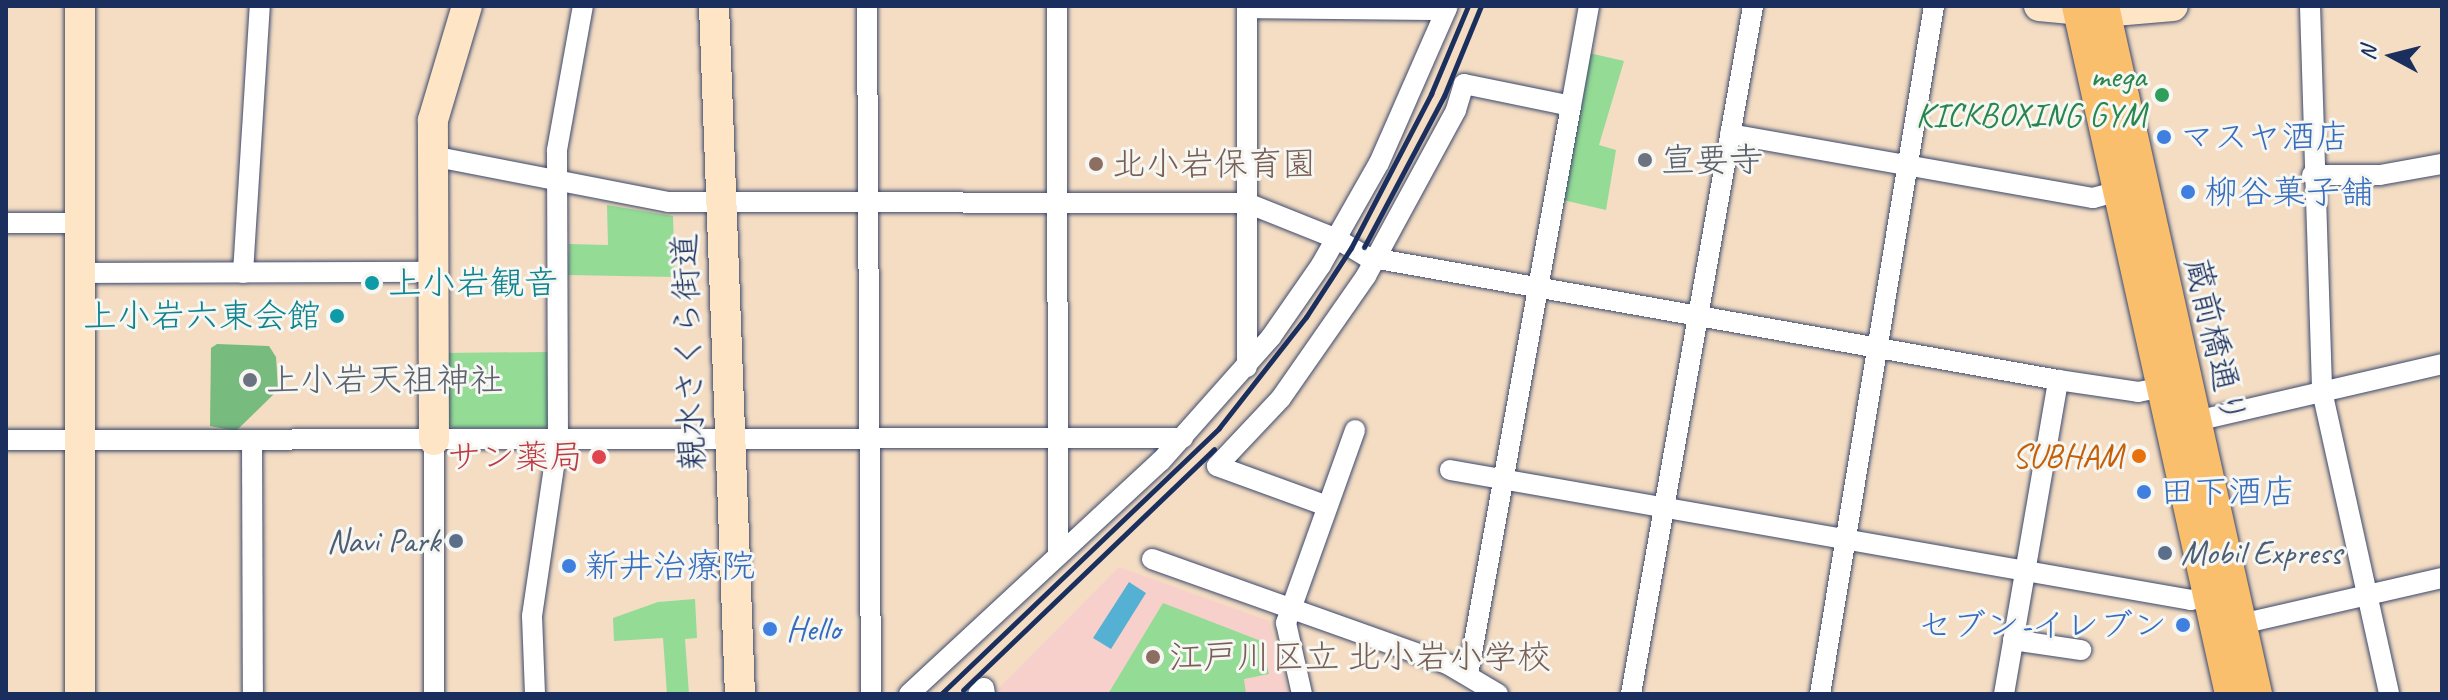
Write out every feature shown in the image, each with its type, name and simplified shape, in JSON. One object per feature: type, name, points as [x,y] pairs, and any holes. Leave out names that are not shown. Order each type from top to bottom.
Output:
[{"type":"main road","name":"蔵前橋通り","points":[[2090,9],[2119,191],[2231,694]]},
{"type":"main road","name":"蔵前橋通り","points":[[2090,9],[2196,421],[2256,694]]},
{"type":"street","points":[[80,6],[80,694]]},
{"type":"street","points":[[243,273],[260,6]]},
{"type":"street","points":[[445,694],[434,694],[432,156],[434,114],[467,6]]},
{"type":"street","points":[[535,694],[532,616],[558,440],[557,150],[583,6]]},
{"type":"street","name":"親水さくら街道","points":[[714,6],[719,205],[740,694]]},
{"type":"street","points":[[867,6],[871,694]]},
{"type":"street","points":[[1057,6],[1058,554]]},
{"type":"street","points":[[1468,675],[1589,6]]},
{"type":"street","points":[[1631,694],[1753,6]]},
{"type":"street","points":[[1820,694],[1881,347],[1905,165],[1934,6]]},
{"type":"street","points":[[2039,6],[2090,9],[2173,6]]},
{"type":"street","points":[[2310,6],[2312,175],[2322,391],[2389,694]]},
{"type":"street","points":[[909,694],[1183,438],[1247,367],[1337,239],[1379,163],[1447,8],[1247,7],[1247,367]]},
{"type":"street","points":[[1327,506],[1217,466],[1281,398],[1376,258],[1456,110],[1464,84],[1571,106]]},
{"type":"street","points":[[1730,134],[2093,198],[2119,191]]},
{"type":"street","points":[[432,156],[668,202],[719,205],[1247,203],[1376,258],[2058,380],[2138,392],[2163,387]]},
{"type":"street","points":[[2312,175],[2380,175],[2442,164]]},
{"type":"street","points":[[6,223],[79,223]]},
{"type":"street","points":[[79,273],[434,272]]},
{"type":"street","points":[[2196,421],[2442,364]]},
{"type":"street","points":[[2004,694],[2058,380]]},
{"type":"street","points":[[1302,694],[1286,623],[1355,430]]},
{"type":"street","points":[[6,440],[1183,438]]},
{"type":"street","points":[[252,440],[253,694]]},
{"type":"street","points":[[1450,470],[2191,600],[2209,596]]},
{"type":"street","points":[[1152,559],[1468,675],[1498,694]]},
{"type":"street","points":[[2241,624],[2442,578]]},
{"type":"street","points":[[2013,640],[2081,650]]},
{"type":"street","points":[[978,694],[984,688],[985,694]]},
{"type":"shaded area","name":"江戸川区立 北小岩小学校","points":[[1119,567],[1269,621],[1288,694],[993,694]]},
{"type":"green space","points":[[1589,53],[1624,61],[1599,145],[1616,150],[1606,210],[1563,200]]},
{"type":"green space","points":[[607,205],[673,216],[675,277],[568,275],[569,244],[608,245]]},
{"type":"green space","points":[[217,344],[269,346],[276,357],[278,390],[236,431],[210,426],[211,348]]},
{"type":"green space","points":[[548,352],[549,424],[545,428],[453,428],[445,422],[444,353]]},
{"type":"green space","points":[[695,599],[697,638],[685,639],[689,694],[667,694],[663,638],[614,641],[613,618],[658,602]]},
{"type":"green space","points":[[1163,603],[1261,641],[1269,674],[1244,679],[1246,694],[1108,694]]},
{"type":"water","points":[[1129,582],[1146,593],[1111,649],[1093,638]]},
{"type":"railway","points":[[941,694],[1219,428],[1306,317],[1351,248],[1431,94],[1468,6]]},
{"type":"railway","points":[[1364,247],[1444,96],[1481,6]]},
{"type":"railway","points":[[963,690],[1214,449]]},
{"type":"place","name":"mega KICKBOXING GYM","points":[[2162,95]]},
{"type":"place","name":"マスヤ酒店","points":[[2164,137]]},
{"type":"place","name":"宣要寺","points":[[1645,160]]},
{"type":"place","name":"北小岩保育園","points":[[1096,164]]},
{"type":"place","name":"柳谷菓子舗","points":[[2188,192]]},
{"type":"place","name":"上小岩観音","points":[[372,283]]},
{"type":"place","name":"上小岩六東会館","points":[[337,316]]},
{"type":"place","name":"上小岩天祖神社","points":[[250,380]]},
{"type":"place","name":"SUBHAM","points":[[2139,456]]},
{"type":"place","name":"サン薬局","points":[[599,457]]},
{"type":"place","name":"田下酒店","points":[[2144,492]]},
{"type":"place","name":"Navi Park","points":[[456,541]]},
{"type":"place","name":"Mobil Express","points":[[2165,553]]},
{"type":"place","name":"新井治療院","points":[[569,566]]},
{"type":"place","name":"セブン-イレブン","points":[[2183,625]]},
{"type":"place","name":"Hello","points":[[770,629]]},
{"type":"place","name":"江戸川区立 北小岩小学校","points":[[1153,657]]}]
